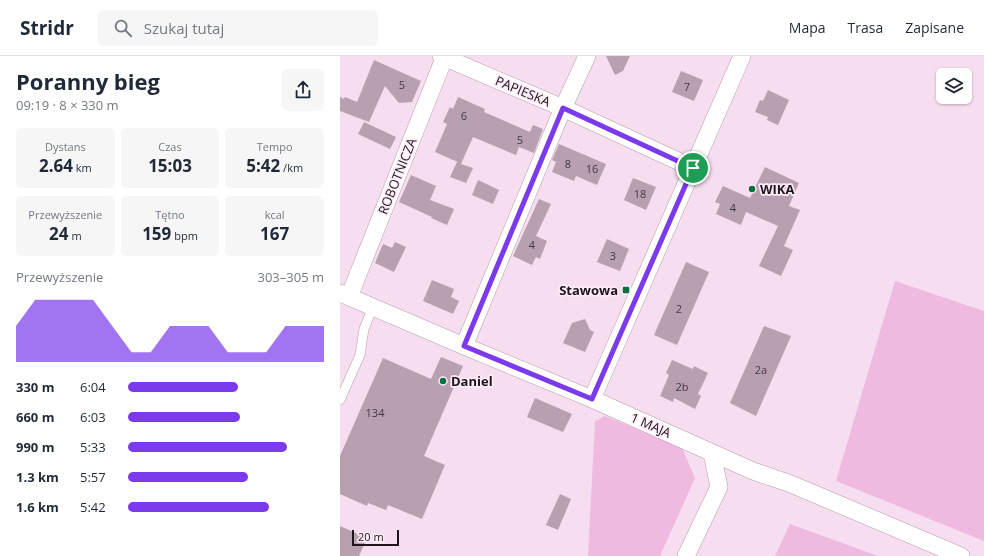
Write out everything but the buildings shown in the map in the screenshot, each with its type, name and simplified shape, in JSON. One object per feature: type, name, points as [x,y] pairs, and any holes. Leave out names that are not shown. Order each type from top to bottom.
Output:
[{"type":"street","points":[[464,346],[563,108],[587,56]]},
{"type":"street","points":[[592,399],[742,56]]},
{"type":"street","name":"PAPIESKA","points":[[444,57],[563,108],[693,168]]},
{"type":"street","name":"ROBOTNICZA","points":[[345,295],[444,57]]},
{"type":"street","name":"1 MAJA","points":[[345,295],[592,399],[753,470],[791,484],[962,556]]},
{"type":"street","points":[[686,556],[719,487],[712,452]]},
{"type":"lane","points":[[340,400],[360,355],[364,329],[373,307]]},
{"type":"shaded area","points":[[895,281],[984,311],[984,541],[836,481]]},
{"type":"shaded area","points":[[605,416],[682,448],[695,478],[660,556],[588,556],[595,421]]},
{"type":"shaded area","points":[[790,524],[878,556],[775,556]]},
{"type":"place","name":"WIKA","points":[[752,189]]},
{"type":"place","name":"Stawowa","points":[[626,290]]},
{"type":"place","name":"Daniel","points":[[443,381]]},
{"type":"route","points":[[563,108],[693,168],[592,399],[464,346],[563,108]]}]
